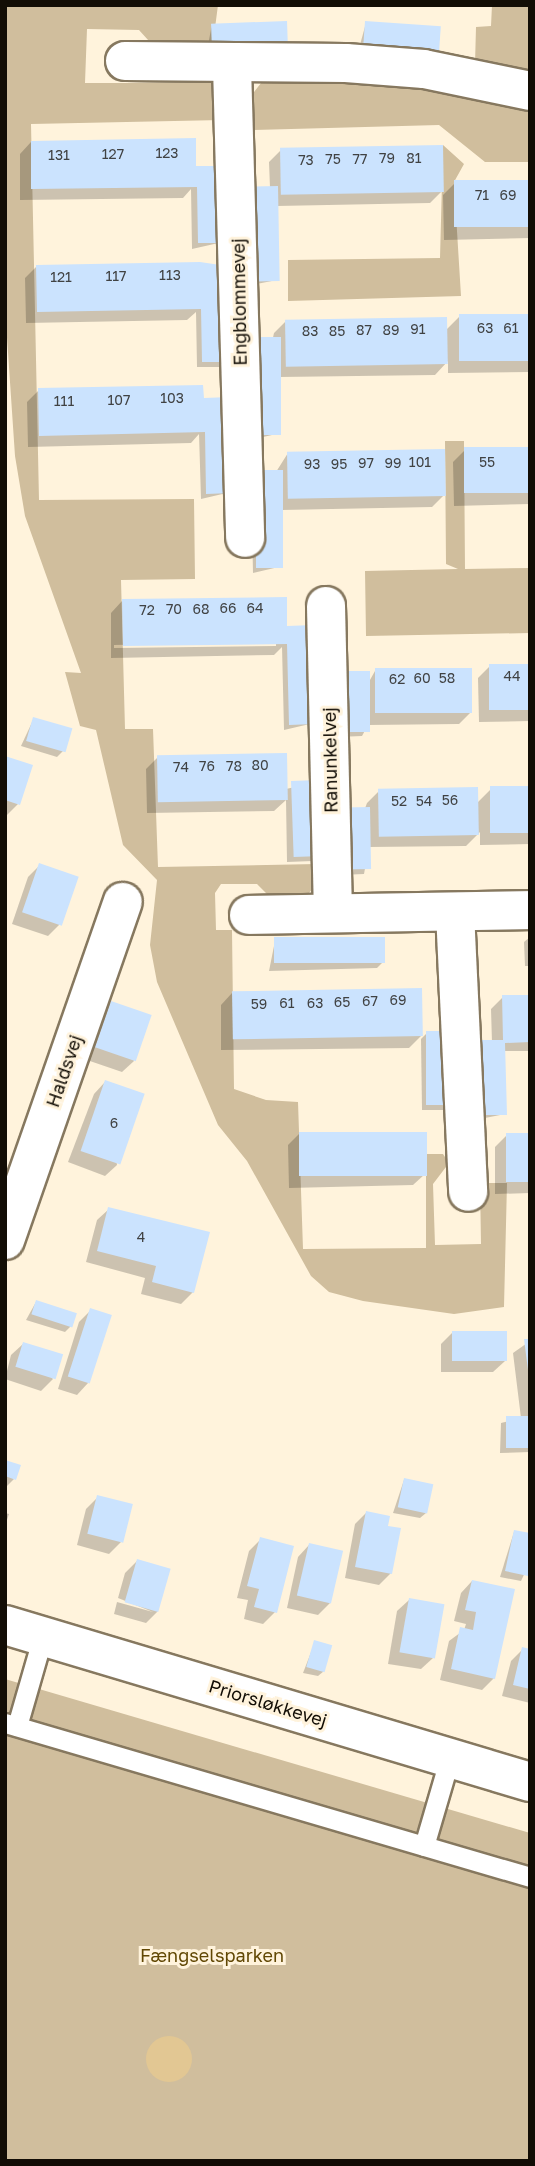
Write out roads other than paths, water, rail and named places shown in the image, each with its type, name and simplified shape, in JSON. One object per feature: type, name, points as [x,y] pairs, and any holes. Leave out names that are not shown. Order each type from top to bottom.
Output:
[{"type":"street","points":[[125,61],[232,66],[424,69],[530,91]]},
{"type":"street","name":"Engblommevej","points":[[232,66],[245,538]]},
{"type":"street","name":"Ranunkelvej","points":[[326,606],[333,913]]},
{"type":"street","name":"Haldsvej","points":[[5,1240],[123,902]]},
{"type":"street","points":[[249,915],[530,910]]},
{"type":"street","points":[[455,912],[468,1192]]},
{"type":"street","name":"Priorsløkkevej","points":[[5,1625],[530,1782]]},
{"type":"lane","points":[[43,1636],[11,1724],[530,1877]]},
{"type":"lane","points":[[425,1846],[450,1757]]},
{"type":"park label","name":"Fængselsparken","points":[[212,1955]]}]
